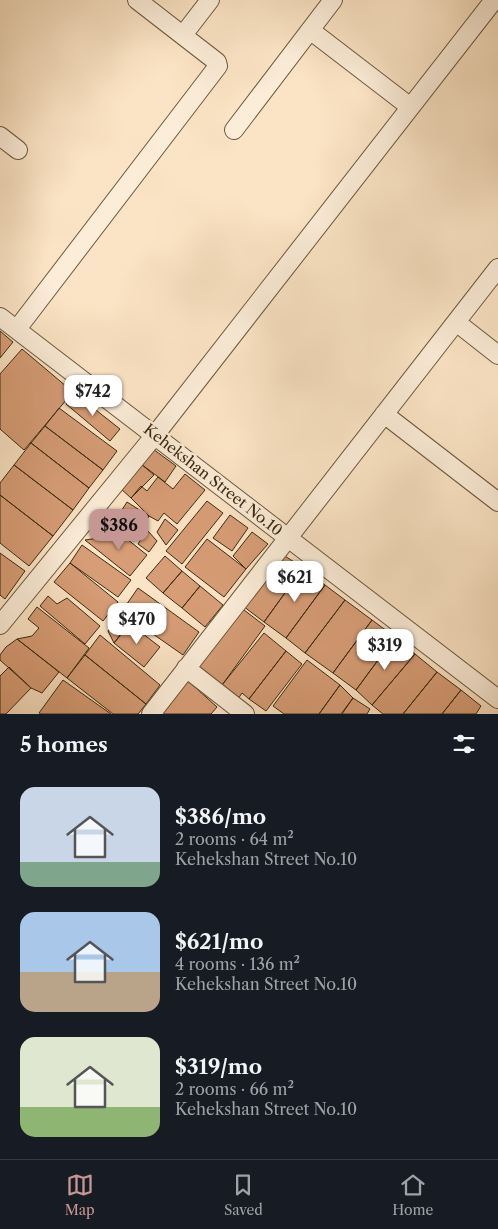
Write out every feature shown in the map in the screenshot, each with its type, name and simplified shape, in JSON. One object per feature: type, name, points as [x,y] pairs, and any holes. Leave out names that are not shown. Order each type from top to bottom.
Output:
[{"type":"street","points":[[17,329],[218,66],[217,62],[137,0]]},
{"type":"street","points":[[183,35],[210,0]]},
{"type":"street","points":[[234,130],[333,0]]},
{"type":"street","points":[[0,625],[155,435],[409,106],[494,0]]},
{"type":"street","points":[[310,30],[409,106]]},
{"type":"street","points":[[0,136],[18,150]]},
{"type":"street","points":[[151,714],[498,268]]},
{"type":"street","name":"Kehekshan Street No.10","points":[[0,317],[498,699]]},
{"type":"street","points":[[456,322],[498,355]]},
{"type":"street","points":[[384,414],[498,502]]},
{"type":"street","points":[[186,668],[245,714]]},
{"type":"building","points":[[0,331],[13,342],[0,358]]},
{"type":"building","points":[[22,349],[73,392],[24,450],[0,429],[0,374]]},
{"type":"building","points":[[73,392],[120,429],[110,441],[66,404]]},
{"type":"building","points":[[59,408],[117,451],[103,470],[45,426]]},
{"type":"building","points":[[45,426],[103,470],[89,488],[31,443]]},
{"type":"building","points":[[31,443],[89,488],[73,510],[14,465]]},
{"type":"building","points":[[153,449],[176,466],[165,482],[141,464]]},
{"type":"building","points":[[141,464],[154,475],[131,498],[120,488]]},
{"type":"building","points":[[14,465],[73,510],[53,536],[0,495],[0,483]]},
{"type":"building","points":[[185,474],[205,490],[177,524],[164,513],[158,521],[149,516],[131,498],[141,486],[147,491],[158,477],[173,489]]},
{"type":"building","points":[[0,495],[53,536],[29,566],[0,543]]},
{"type":"building","points":[[207,501],[223,513],[182,564],[166,551]]},
{"type":"building","points":[[127,502],[149,516],[134,541],[101,520],[108,510],[118,516]]},
{"type":"building","points":[[230,515],[248,528],[232,551],[213,538]]},
{"type":"building","points":[[165,519],[178,530],[166,545],[157,532]]},
{"type":"building","points":[[112,527],[147,555],[130,576],[85,540],[105,537]]},
{"type":"building","points":[[147,530],[157,541],[149,552],[138,544]]},
{"type":"building","points":[[252,532],[268,544],[246,569],[233,556]]},
{"type":"building","points":[[207,539],[246,569],[224,597],[185,567]]},
{"type":"building","points":[[82,545],[131,580],[118,597],[70,563]]},
{"type":"building","points":[[0,553],[25,571],[5,599],[0,595]]},
{"type":"building","points":[[282,554],[303,568],[264,622],[243,606]]},
{"type":"building","points":[[165,556],[182,571],[163,593],[146,578]]},
{"type":"building","points":[[70,563],[118,602],[103,621],[54,582]]},
{"type":"building","points":[[303,568],[325,585],[286,638],[264,622]]},
{"type":"building","points":[[182,571],[200,586],[182,608],[163,593]]},
{"type":"building","points":[[325,585],[345,600],[305,653],[286,638]]},
{"type":"building","points":[[200,586],[223,605],[205,627],[182,608]]},
{"type":"building","points":[[138,588],[199,632],[183,655],[133,620],[114,643],[108,631]]},
{"type":"building","points":[[48,596],[57,604],[67,598],[100,626],[85,644],[40,606]]},
{"type":"building","points":[[345,600],[372,620],[333,673],[305,653]]},
{"type":"building","points":[[37,607],[89,648],[67,678],[17,639],[32,636],[39,628],[28,619]]},
{"type":"building","points":[[240,607],[265,626],[222,685],[197,667]]},
{"type":"building","points":[[372,620],[395,637],[356,690],[333,673]]},
{"type":"building","points":[[129,623],[160,647],[144,667],[114,643]]},
{"type":"building","points":[[264,633],[286,651],[249,699],[242,693],[238,699],[222,685]]},
{"type":"building","points":[[100,635],[160,685],[146,704],[85,655]]},
{"type":"building","points":[[395,637],[415,654],[372,705],[356,690]]},
{"type":"building","points":[[17,639],[59,672],[42,693],[31,688],[0,660],[0,655],[6,647]]},
{"type":"building","points":[[286,651],[302,664],[266,711],[249,699]]},
{"type":"building","points":[[415,654],[437,672],[403,714],[383,714],[372,705]]},
{"type":"building","points":[[85,655],[146,704],[138,714],[113,714],[67,678]]},
{"type":"building","points":[[307,660],[340,685],[319,714],[284,714],[273,706]]},
{"type":"building","points":[[9,667],[31,688],[6,714],[0,714],[0,676]]},
{"type":"building","points":[[437,672],[461,690],[442,714],[403,714]]},
{"type":"building","points":[[186,679],[217,707],[211,714],[160,714]]},
{"type":"building","points":[[63,680],[111,714],[39,713]]},
{"type":"building","points":[[340,685],[353,698],[341,714],[319,714]]},
{"type":"building","points":[[461,690],[481,706],[476,714],[442,714]]},
{"type":"building","points":[[353,698],[370,709],[367,714],[342,714]]}]
